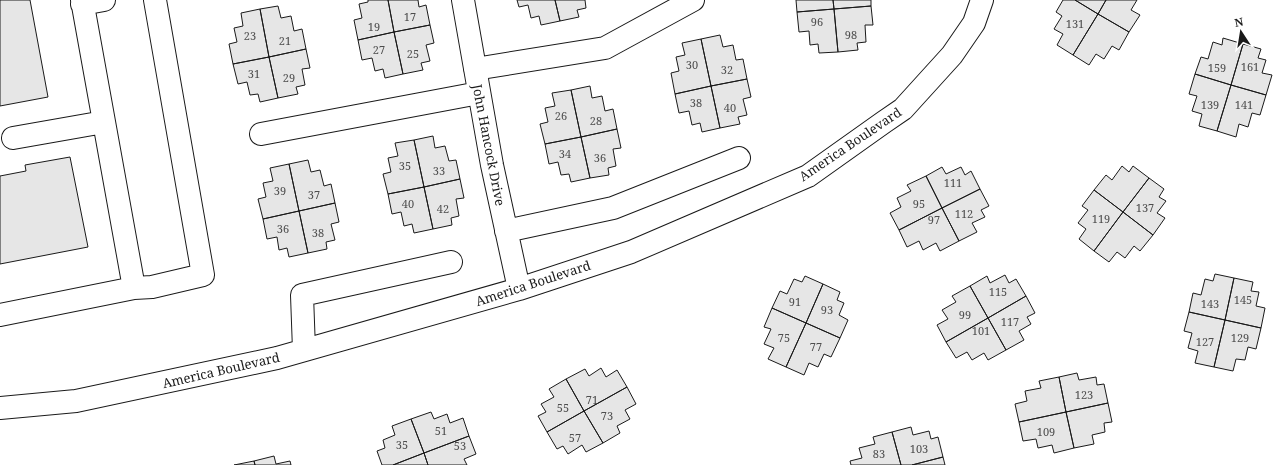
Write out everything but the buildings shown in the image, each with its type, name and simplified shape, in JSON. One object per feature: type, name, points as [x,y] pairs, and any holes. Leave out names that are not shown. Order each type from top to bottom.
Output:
[{"type":"street","points":[[104,0],[82,2],[134,288]]},
{"type":"street","points":[[0,315],[134,288],[152,288],[203,274],[155,0]]},
{"type":"street","name":"John Hancock Drive","points":[[463,0],[479,93],[518,288]]},
{"type":"street","points":[[475,69],[605,48],[693,0]]},
{"type":"street","name":"America Boulevard","points":[[0,408],[76,401],[255,363],[518,288],[630,252],[808,176],[903,109],[952,55],[974,23],[982,0]]},
{"type":"street","points":[[261,134],[479,93]]},
{"type":"street","points":[[13,138],[104,122]]},
{"type":"street","points":[[506,231],[613,208],[738,158]]},
{"type":"street","points":[[304,350],[302,295],[451,262]]}]
